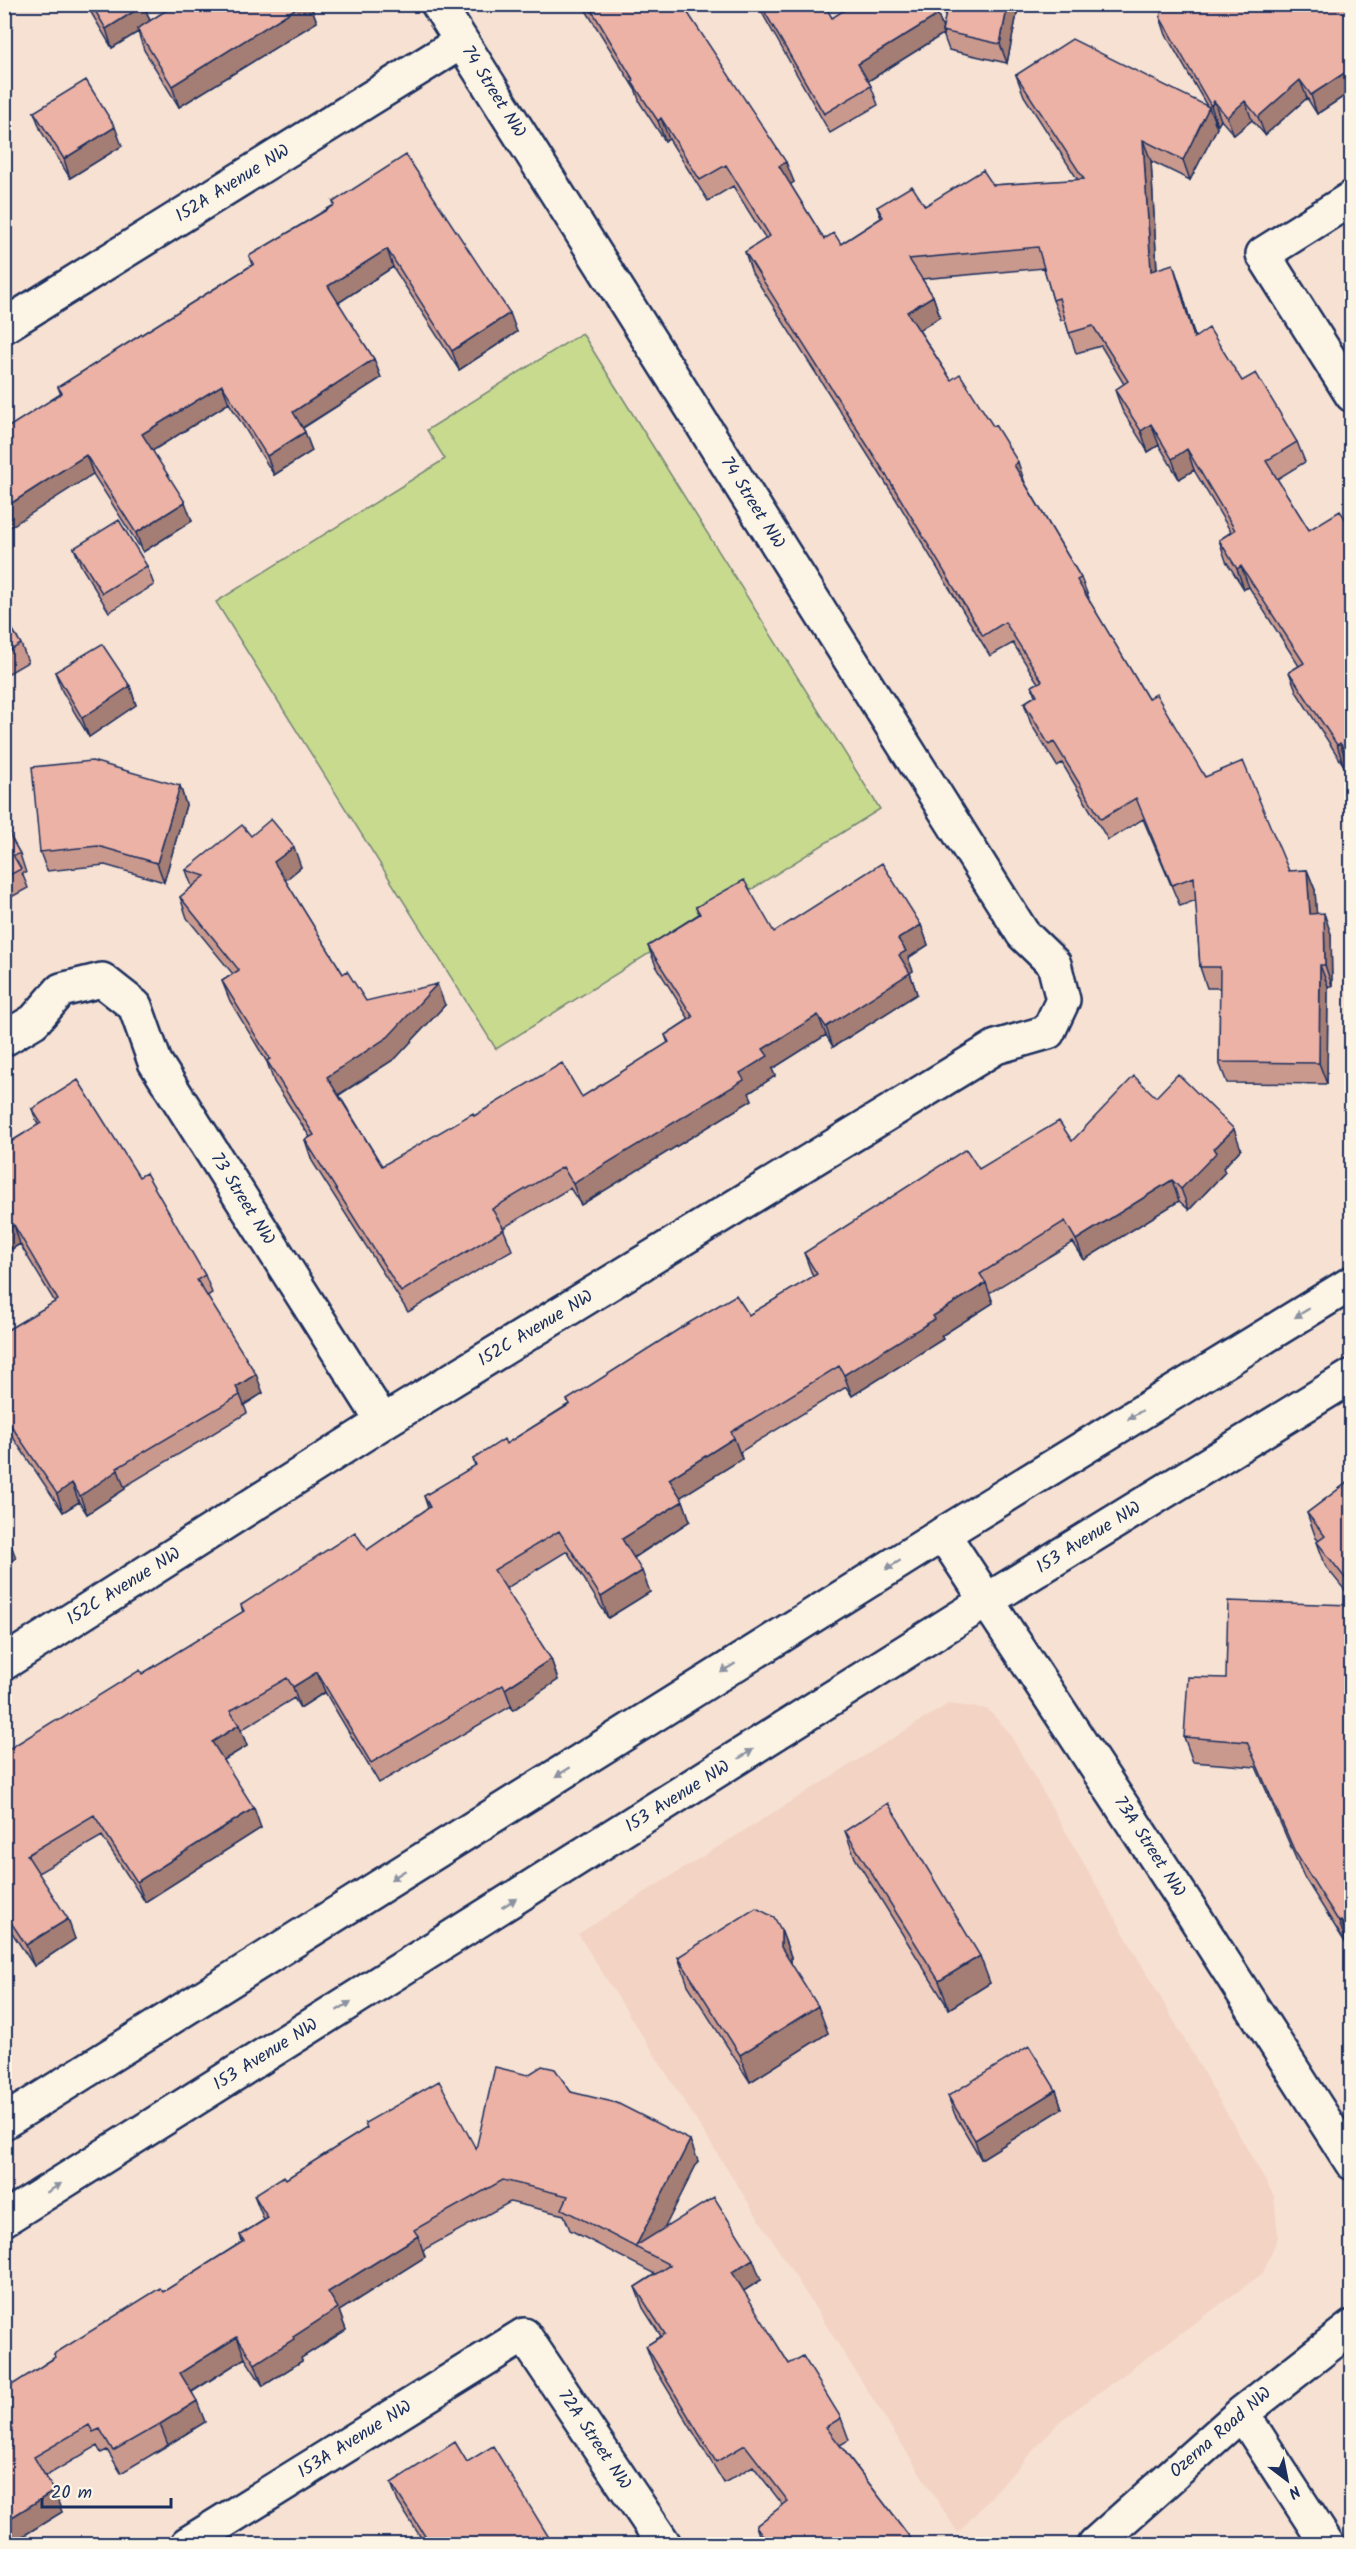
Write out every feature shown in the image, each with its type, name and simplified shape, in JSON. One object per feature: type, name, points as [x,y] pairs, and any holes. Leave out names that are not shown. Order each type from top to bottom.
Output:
[{"type":"street","name":"74 Street NW","points":[[438,4],[1023,934],[1054,964],[1063,1000]]},
{"type":"street","name":"152A Avenue NW","points":[[4,326],[461,42]]},
{"type":"street","points":[[1352,198],[1263,254],[1352,395]]},
{"type":"street","name":"73 Street NW","points":[[4,1039],[34,1021],[61,990],[102,980],[135,1006],[154,1062],[383,1422]]},
{"type":"street","name":"152C Avenue NW","points":[[4,1663],[383,1422],[996,1047],[1048,1032],[1063,1000]]},
{"type":"street","points":[[4,2122],[943,1533],[1352,1283]]},
{"type":"street","name":"153 Avenue NW","points":[[4,2219],[986,1601],[1352,1376]]},
{"type":"street","name":"73A Street NW","points":[[943,1533],[1193,1914],[1352,2163]]},
{"type":"street","name":"Ozerna Road NW","points":[[1095,2544],[1242,2413],[1352,2326]]},
{"type":"street","name":"153A Avenue NW","points":[[187,2544],[524,2336]]},
{"type":"street","name":"72A Street NW","points":[[524,2336],[664,2544]]},
{"type":"street","points":[[1242,2413],[1327,2544]]},
{"type":"shaded area","points":[[948,1704],[987,1709],[1008,1731],[1274,2196],[1278,2237],[1263,2273],[1060,2421],[958,2533],[578,1934]]},
{"type":"green space","points":[[582,333],[880,809],[496,1049],[216,602],[445,459],[427,430]]},
{"type":"building","points":[[91,4],[144,4],[144,5],[106,29]]},
{"type":"building","points":[[176,4],[303,4],[172,86],[137,29]]},
{"type":"building","points":[[588,4],[682,4],[786,162],[779,166],[824,239],[834,233],[841,244],[883,217],[877,207],[912,186],[925,206],[983,170],[993,185],[1084,179],[1016,75],[1072,39],[1209,107],[1183,160],[1143,140],[1151,271],[1173,264],[1194,338],[1209,328],[1242,381],[1256,373],[1297,442],[1266,461],[1309,530],[1340,511],[1352,528],[1352,761],[1340,743],[1337,745],[1289,672],[1304,663],[1241,566],[1237,569],[1219,540],[1235,530],[1187,449],[1172,459],[1151,424],[1141,431],[1115,390],[1128,381],[1093,326],[1069,333],[1059,298],[1053,300],[1038,247],[909,259],[933,296],[907,312],[951,380],[960,374],[993,426],[995,425],[1018,462],[1014,465],[1081,578],[1077,580],[1148,699],[1156,694],[1205,777],[1243,761],[1289,871],[1307,870],[1310,914],[1324,913],[1325,965],[1320,965],[1319,1063],[1219,1062],[1220,967],[1200,967],[1194,877],[1172,885],[1136,798],[1101,819],[1054,742],[1049,745],[1024,703],[1037,695],[1032,686],[1042,681],[1005,622],[983,636],[888,478],[745,252],[770,236],[726,165],[700,180],[661,118],[658,121],[632,82],[634,81]]},
{"type":"building","points":[[760,4],[824,4],[832,18],[854,4],[932,4],[938,15],[858,64],[871,86],[824,114]]},
{"type":"building","points":[[948,4],[1008,4],[1000,44],[942,31]]},
{"type":"building","points":[[1164,4],[1352,4],[1352,68],[1311,95],[1300,80],[1258,117],[1245,101],[1227,117],[1214,101],[1211,106],[1160,17]]},
{"type":"building","points":[[86,80],[115,127],[64,159],[34,112]]},
{"type":"building","points":[[406,155],[510,313],[452,351],[387,249],[328,286],[374,359],[293,412],[305,432],[267,456],[222,385],[142,434],[185,502],[136,533],[86,455],[4,508],[4,430],[62,393],[58,387],[254,264],[249,256],[335,205],[333,202]]},
{"type":"building","points":[[119,520],[147,566],[102,593],[74,548]]},
{"type":"building","points":[[4,615],[21,644],[4,654]]},
{"type":"building","points":[[102,644],[130,686],[82,718],[55,672]]},
{"type":"building","points":[[92,761],[180,786],[157,863],[98,846],[40,852],[32,767]]},
{"type":"building","points":[[271,819],[294,847],[274,862],[343,974],[347,971],[366,1001],[437,984],[388,1037],[327,1077],[382,1166],[473,1113],[474,1116],[562,1063],[582,1097],[669,1042],[665,1035],[693,1017],[648,946],[700,914],[696,907],[744,880],[774,932],[882,863],[921,925],[898,939],[906,951],[899,955],[910,973],[826,1027],[818,1015],[763,1049],[768,1056],[740,1073],[744,1080],[573,1184],[563,1167],[492,1209],[504,1229],[401,1292],[305,1140],[314,1135],[267,1061],[270,1059],[222,981],[239,970],[180,897],[205,876],[186,870],[242,825],[251,836]]},
{"type":"building","points":[[4,825],[20,854],[13,855],[21,869],[4,878]]},
{"type":"building","points":[[1178,1074],[1234,1129],[1214,1149],[1217,1152],[1181,1189],[1172,1180],[1076,1240],[1065,1221],[980,1274],[986,1283],[933,1316],[935,1319],[844,1375],[839,1366],[731,1432],[734,1438],[669,1479],[683,1501],[622,1539],[642,1571],[601,1597],[559,1531],[494,1570],[551,1659],[505,1689],[503,1685],[371,1763],[317,1672],[293,1687],[287,1678],[230,1711],[239,1725],[212,1742],[254,1808],[137,1882],[94,1815],[27,1855],[68,1919],[26,1945],[4,1912],[4,1752],[140,1670],[142,1674],[244,1611],[241,1605],[355,1532],[367,1550],[430,1507],[424,1496],[476,1465],[473,1459],[504,1439],[506,1444],[570,1404],[567,1400],[736,1295],[749,1315],[817,1274],[804,1253],[966,1149],[979,1169],[1059,1121],[1072,1141],[1134,1076],[1156,1097]]},
{"type":"building","points":[[78,1080],[139,1177],[146,1173],[205,1275],[197,1280],[256,1374],[236,1387],[240,1395],[117,1468],[118,1470],[80,1496],[72,1483],[57,1494],[4,1415],[4,1332],[58,1300],[14,1225],[4,1231],[4,1146],[41,1123],[32,1109]]},
{"type":"building","points":[[1352,1479],[1352,1587],[1317,1542],[1325,1536],[1307,1513]]},
{"type":"building","points":[[1228,1601],[1352,1605],[1349,1714],[1352,1720],[1352,1936],[1341,1921],[1339,1922],[1295,1852],[1247,1742],[1184,1737],[1188,1677],[1226,1678]]},
{"type":"building","points":[[888,1803],[980,1956],[939,1981],[845,1831]]},
{"type":"building","points":[[756,1908],[774,1917],[781,1930],[781,1947],[818,2006],[740,2055],[678,1957]]},
{"type":"building","points":[[1029,2046],[1056,2090],[975,2140],[948,2096]]},
{"type":"building","points":[[542,2066],[555,2069],[571,2092],[617,2103],[690,2140],[636,2246],[714,2197],[753,2259],[732,2272],[789,2364],[803,2356],[841,2418],[826,2427],[915,2544],[769,2544],[756,2526],[788,2501],[745,2445],[716,2462],[646,2346],[665,2334],[635,2287],[670,2265],[562,2209],[568,2196],[503,2180],[414,2230],[418,2236],[328,2292],[338,2308],[255,2364],[237,2337],[180,2373],[197,2401],[160,2424],[113,2451],[100,2429],[93,2432],[89,2425],[34,2457],[54,2491],[4,2522],[4,2390],[56,2357],[54,2354],[160,2288],[163,2292],[244,2241],[240,2235],[268,2218],[254,2195],[284,2176],[286,2179],[367,2128],[365,2123],[439,2081],[476,2149],[495,2067],[528,2075]]},
{"type":"building","points":[[455,2442],[467,2462],[493,2446],[553,2544],[430,2544],[391,2483]]}]
